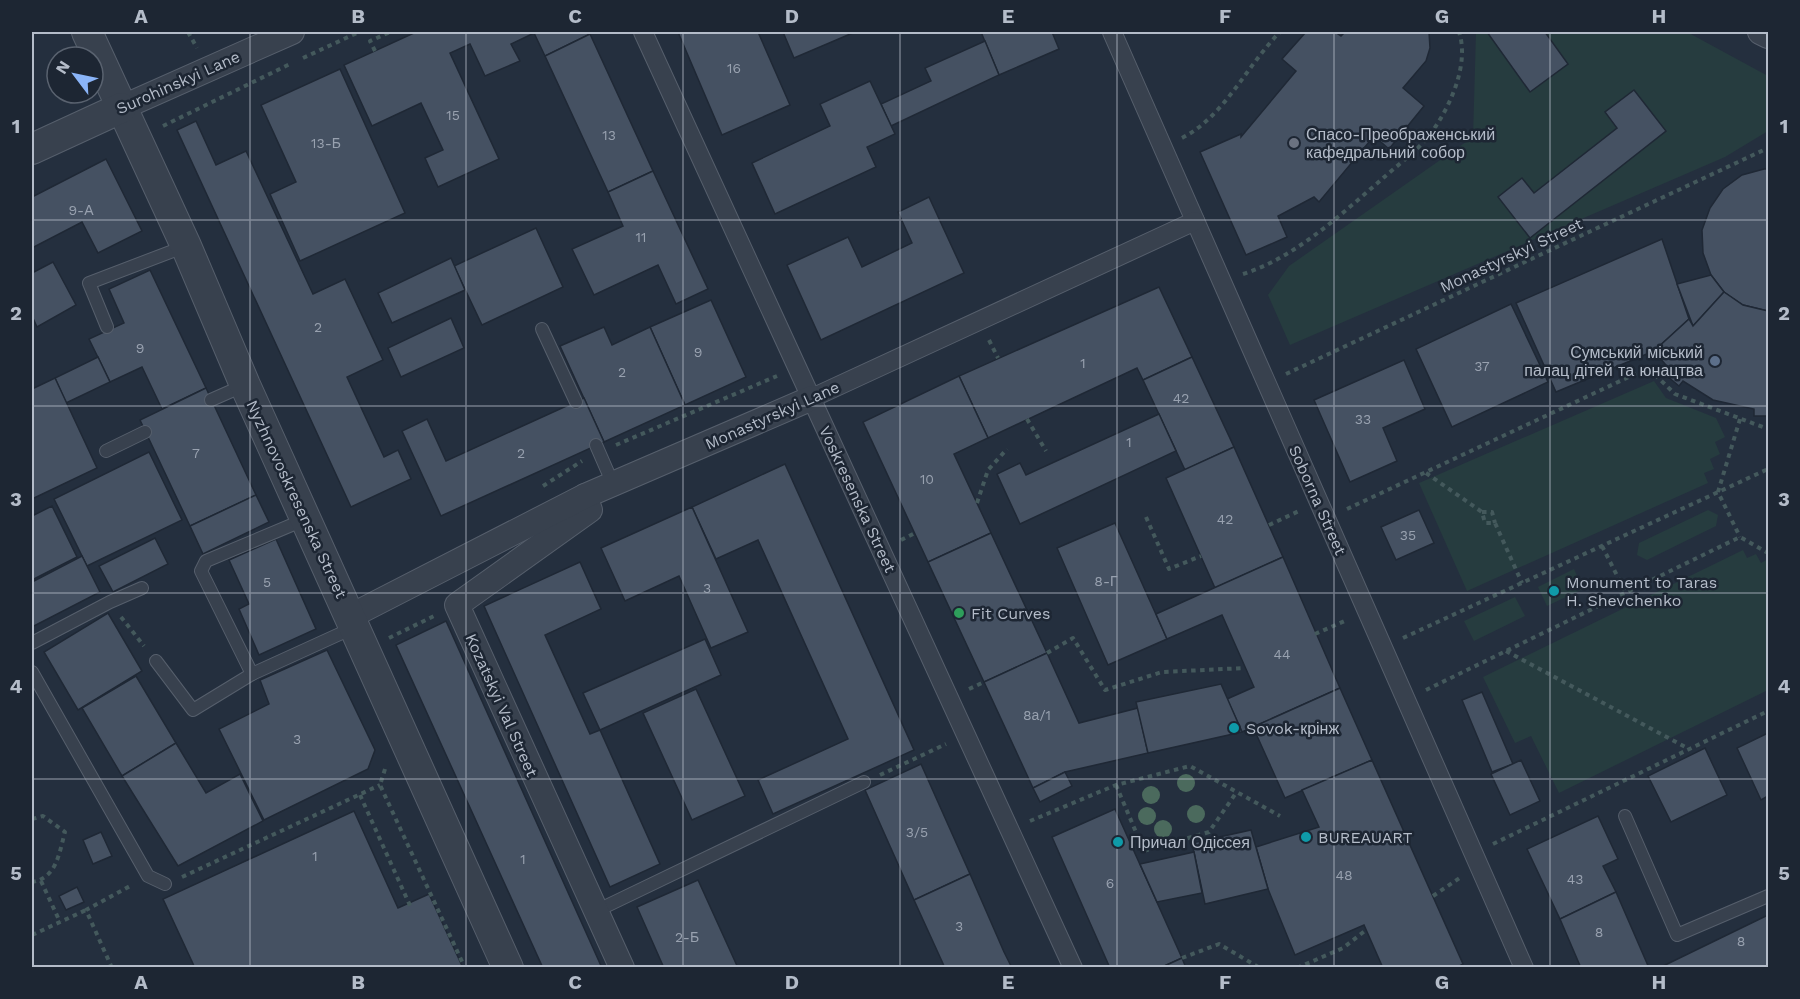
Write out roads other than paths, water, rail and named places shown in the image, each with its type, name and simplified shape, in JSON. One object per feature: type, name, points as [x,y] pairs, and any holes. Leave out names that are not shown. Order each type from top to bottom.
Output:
[{"type":"street","name":"Nyzhnovoskresenska Street","points":[[87,32],[186,246],[245,385],[508,968]]},
{"type":"street","name":"Surohinskyi Lane","points":[[32,149],[292,32]]},
{"type":"street","name":"Voskresenska Street","points":[[643,32],[1073,968]]},
{"type":"street","name":"Soborna Street","points":[[1112,32],[1524,968]]},
{"type":"street","points":[[1760,32],[1768,36]]},
{"type":"street","name":"Monastyrskyi Lane","points":[[353,621],[585,496],[812,398],[1195,221]]},
{"type":"street","name":"Kozatskyi Val Street","points":[[585,496],[590,510],[457,605],[622,968]]},
{"type":"lane","points":[[107,327],[89,283],[186,246]]},
{"type":"lane","points":[[542,329],[576,402]]},
{"type":"lane","points":[[211,400],[245,385]]},
{"type":"lane","points":[[106,451],[145,432]]},
{"type":"lane","points":[[598,449],[614,484]]},
{"type":"lane","points":[[252,674],[201,571],[206,561],[306,519]]},
{"type":"lane","points":[[32,643],[142,588]]},
{"type":"lane","points":[[156,661],[194,710],[252,674],[353,621]]},
{"type":"lane","points":[[32,672],[147,876],[165,884]]},
{"type":"lane","points":[[596,911],[864,782]]},
{"type":"lane","points":[[1625,816],[1677,935],[1768,896]]},
{"type":"place","name":"Спасо-Преображенський кафедральний собор","points":[[1294,143]]},
{"type":"place","name":"Сумський міський палац дітей та юнацтва","points":[[1715,361]]},
{"type":"place","name":"Monument to Taras H. Shevchenko","points":[[1554,591]]},
{"type":"place","name":"Fit Curves","points":[[959,613]]},
{"type":"place","name":"Sovok-крінж","points":[[1234,728]]},
{"type":"place","name":"BUREAUART","points":[[1306,837]]},
{"type":"place","name":"Причал Одіссея","points":[[1118,842]]}]
